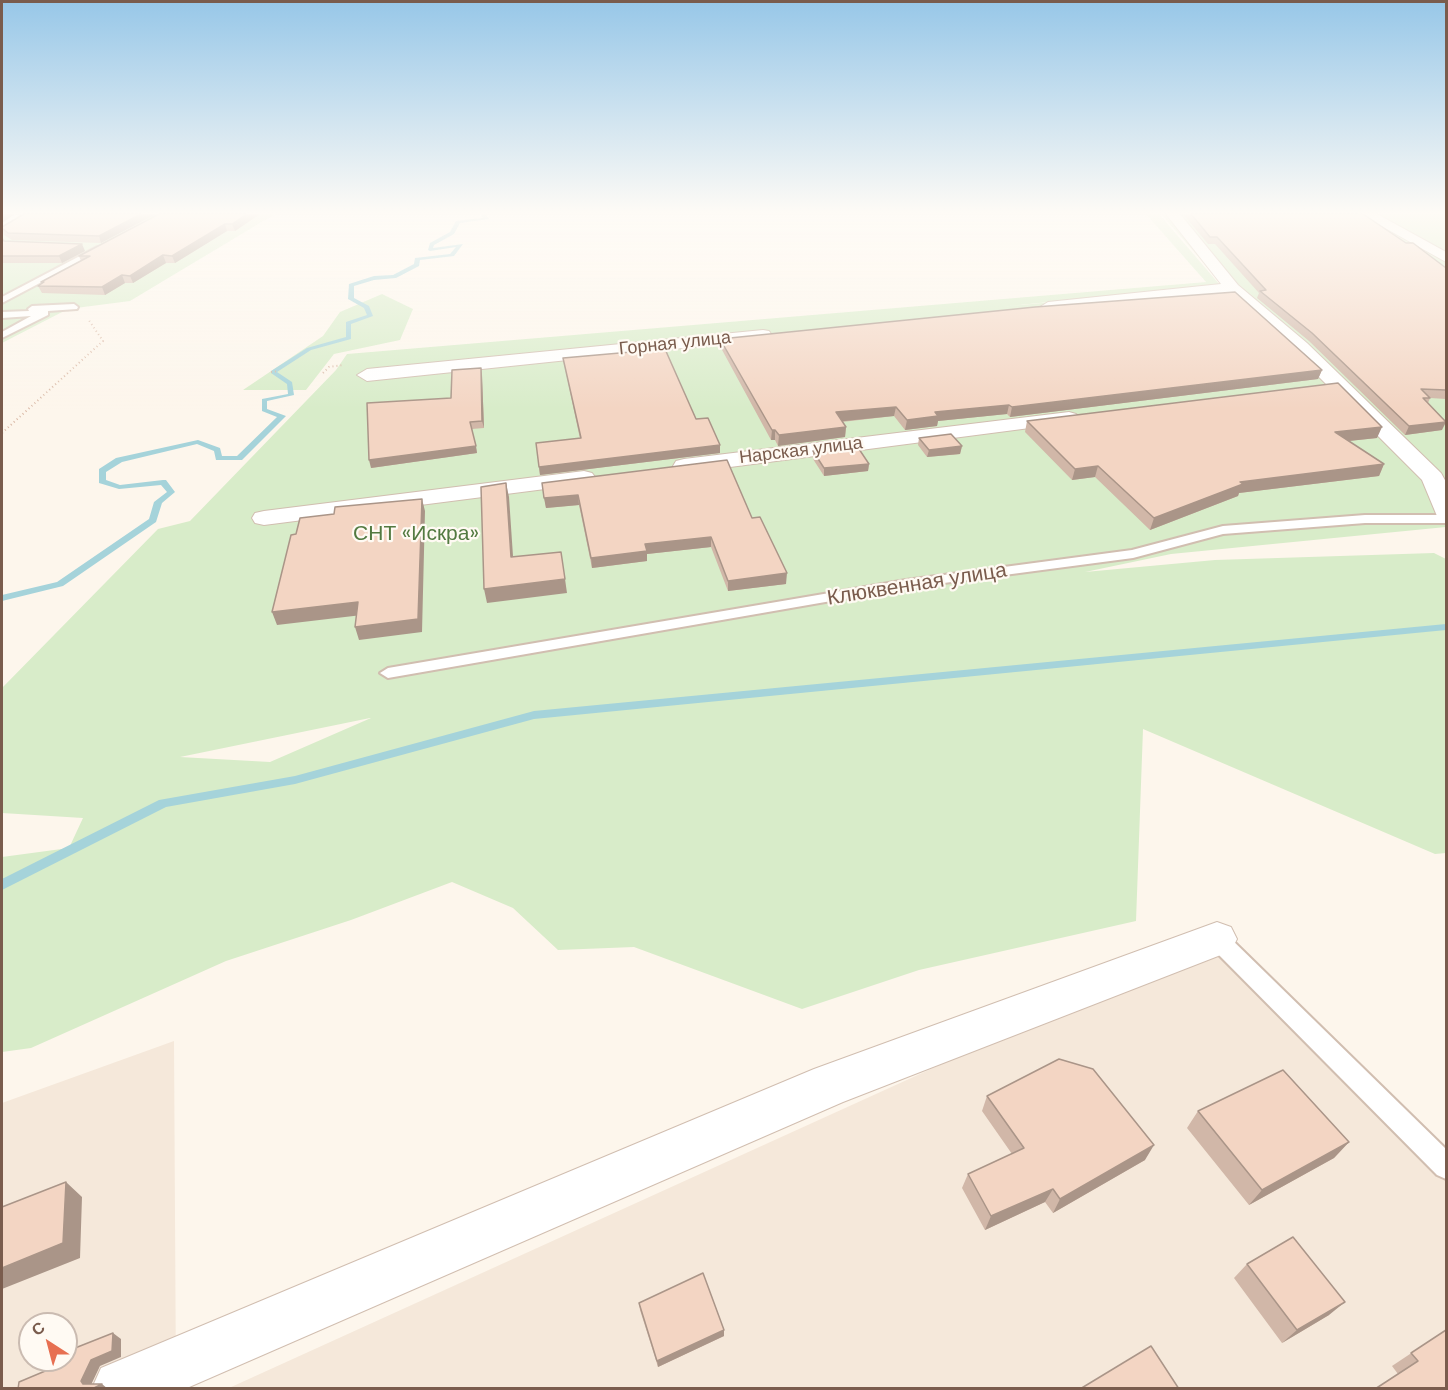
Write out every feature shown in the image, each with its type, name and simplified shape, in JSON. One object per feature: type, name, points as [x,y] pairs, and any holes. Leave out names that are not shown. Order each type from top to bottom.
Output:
[{"type":"street","points":[[1225,279],[1338,385],[1440,474],[1446,511]]},
{"type":"street","points":[[1026,309],[1232,288]]},
{"type":"street","name":"Горная улица","points":[[368,375],[783,333]]},
{"type":"street","points":[[1314,388],[1338,385]]},
{"type":"street","name":"Нарская улица","points":[[663,468],[1088,416]]},
{"type":"street","points":[[264,518],[604,476]]},
{"type":"street","points":[[121,1389],[830,1085],[1217,939]]},
{"type":"lane","points":[[2,300],[43,279]]},
{"type":"lane","points":[[2,310],[74,307]]},
{"type":"lane","points":[[2,315],[45,313],[2,335]]},
{"type":"lane","name":"Клюквенная улица","points":[[388,674],[906,584],[1133,554],[1222,530],[1365,519],[1446,519]]},
{"type":"lane","points":[[1217,939],[1446,1166]]},
{"type":"path","points":[[2,433],[103,341],[83,310],[74,307]]},
{"type":"path","points":[[271,372],[279,371]]},
{"type":"shaded area","points":[[1217,939],[1446,1166],[1446,1388],[229,1388]]},
{"type":"shaded area","points":[[174,1041],[176,1388],[2,1388],[2,1103]]},
{"type":"green space","points":[[2,279],[167,279],[130,301],[68,309],[2,343]]},
{"type":"green space","name":"СНТ «Искра»","points":[[1203,279],[1215,279],[1220,285],[999,307],[1224,286],[1218,279],[1446,279],[1446,527],[1171,554],[1085,572],[1215,560],[1434,553],[1446,559],[1446,853],[1435,854],[1143,729],[1136,921],[919,970],[802,1009],[634,947],[558,950],[513,908],[452,882],[351,920],[226,961],[31,1048],[2,1052],[2,857],[69,848],[83,818],[2,813],[2,688],[158,529],[190,521],[336,370],[347,354],[1206,282]],"holes":[[[371,718],[270,762],[180,757]]]},
{"type":"green space","points":[[382,294],[413,309],[400,340],[334,354],[306,390],[243,390],[323,336],[340,312]]},
{"type":"building","points":[[47,279],[116,279],[102,287],[38,286],[44,282],[41,282]]},
{"type":"building","points":[[1256,279],[1446,279],[1446,390],[1421,389],[1430,398],[1423,398],[1446,422],[1409,426],[1312,333],[1260,291],[1266,290]]},
{"type":"building","points":[[1235,292],[1322,370],[1012,407],[1009,405],[935,412],[938,416],[907,420],[896,407],[836,412],[846,427],[779,435],[772,430],[720,339],[1035,307]]},
{"type":"building","points":[[665,349],[696,419],[708,418],[720,445],[539,467],[536,443],[581,438],[563,358]]},
{"type":"building","points":[[481,368],[482,421],[470,422],[476,446],[369,460],[367,403],[451,398],[452,370]]},
{"type":"building","points":[[1338,383],[1382,427],[1335,432],[1384,464],[1240,482],[1243,484],[1154,518],[1098,466],[1075,469],[1027,421]]},
{"type":"building","points":[[951,434],[962,446],[929,450],[919,438]]},
{"type":"building","points":[[857,446],[869,464],[824,468],[813,451]]},
{"type":"building","points":[[727,460],[752,518],[760,517],[787,573],[728,581],[711,537],[645,544],[647,551],[591,558],[578,495],[544,498],[542,483]]},
{"type":"building","points":[[506,483],[511,557],[561,552],[565,579],[484,589],[481,487]]},
{"type":"building","points":[[422,499],[418,619],[355,627],[358,602],[272,612],[291,535],[296,534],[300,518],[334,514],[335,507]]},
{"type":"building","points":[[1059,1059],[1093,1069],[1154,1145],[1060,1199],[1053,1189],[991,1216],[968,1174],[1024,1148],[987,1096]]},
{"type":"building","points":[[1283,1070],[1349,1142],[1262,1190],[1198,1111]]},
{"type":"building","points":[[66,1182],[63,1243],[2,1268],[2,1207]]},
{"type":"building","points":[[1293,1237],[1345,1302],[1297,1330],[1247,1264]]},
{"type":"building","points":[[703,1273],[724,1330],[657,1361],[639,1303]]},
{"type":"building","points":[[1446,1330],[1446,1389],[1375,1389],[1418,1361],[1411,1353]]},
{"type":"building","points":[[113,1333],[112,1351],[91,1360],[81,1381],[83,1384],[102,1384],[92,1389],[18,1389],[19,1382],[43,1372],[78,1372],[78,1347]]},
{"type":"building","points":[[1151,1346],[1179,1389],[1080,1389]]},
{"type":"waterway","points":[[2,598],[60,584],[153,520],[158,502],[171,492],[163,482],[119,487],[102,481],[102,471],[119,460],[198,442],[217,450],[219,458],[239,458],[282,416],[264,410],[264,400],[291,395],[290,383],[273,372],[309,349],[349,338],[348,323],[370,316],[367,307],[351,299],[351,285],[371,279]]},
{"type":"waterway","points":[[2,885],[163,803],[295,780],[534,715],[1446,627]]}]
